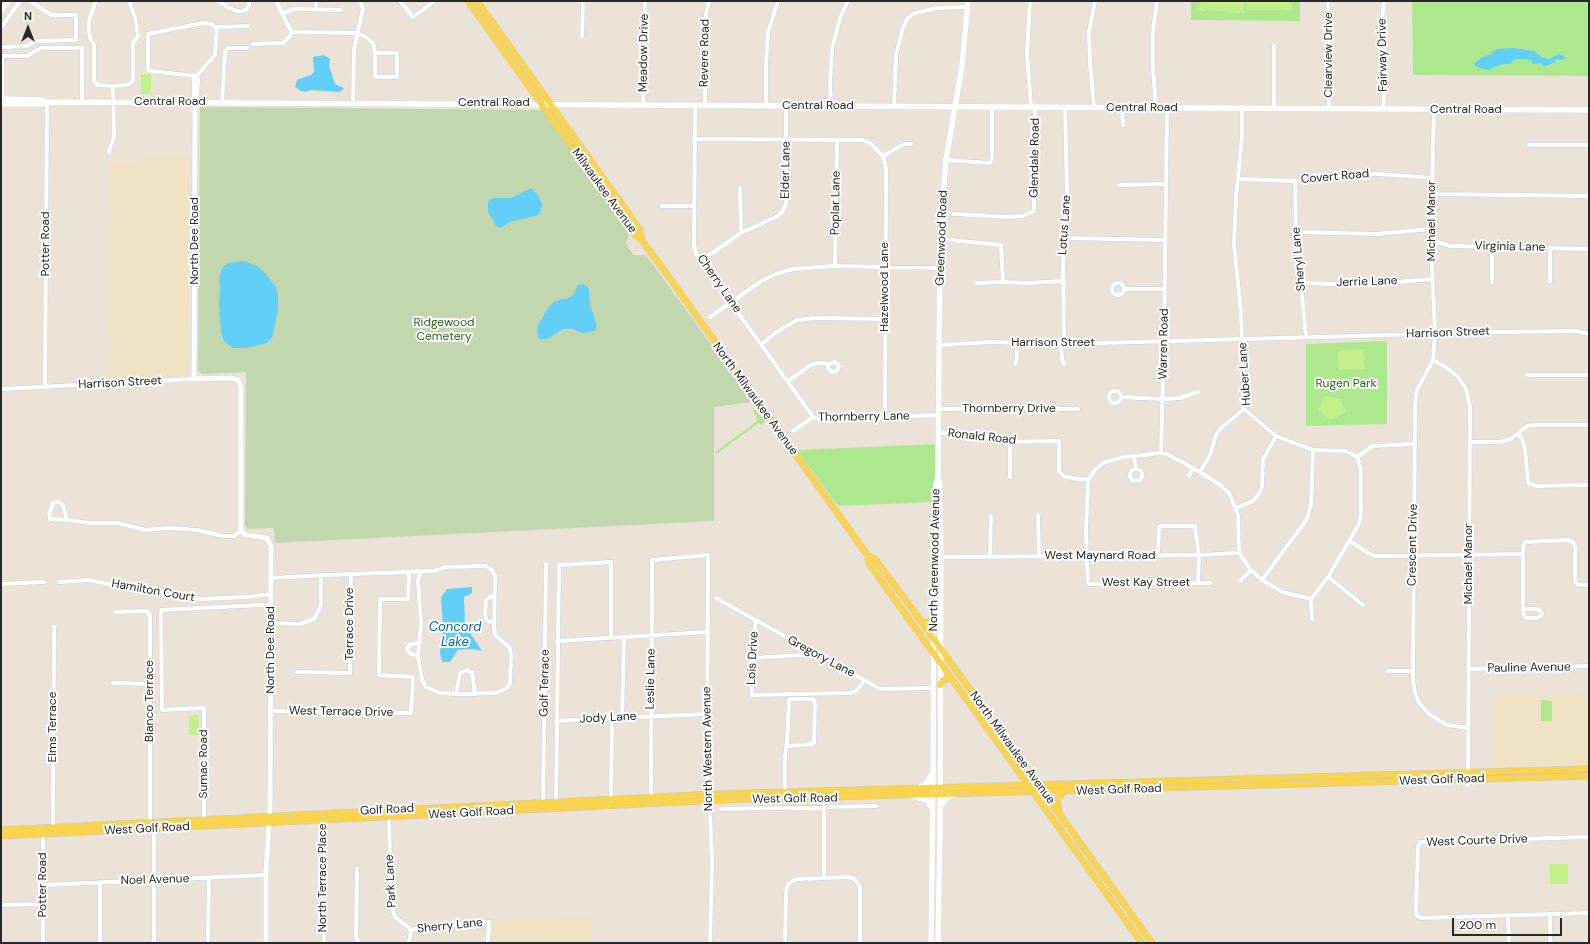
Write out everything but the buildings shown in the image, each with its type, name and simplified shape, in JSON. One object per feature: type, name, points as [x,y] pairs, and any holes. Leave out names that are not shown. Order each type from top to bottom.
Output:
[{"type":"main road","points":[[1,11],[8,1]]},
{"type":"main road","name":"Milwaukee Avenue","points":[[468,1],[635,235],[642,240]]},
{"type":"main road","name":"Milwaukee Avenue","points":[[477,1],[636,224],[640,230],[642,240]]},
{"type":"main road","name":"Greenwood Road","points":[[938,476],[941,213],[946,160],[962,66],[968,4]]},
{"type":"main road","points":[[484,24],[492,25],[505,44],[510,47]]},
{"type":"main road","name":"Central Road","points":[[1,101],[42,100],[47,102],[1589,110]]},
{"type":"main road","name":"North Milwaukee Avenue","points":[[642,240],[869,556],[875,559],[934,638],[1152,943]]},
{"type":"main road","name":"North Greenwood Avenue","points":[[931,943],[933,816],[937,795],[940,685],[941,557],[940,485],[938,476]]},
{"type":"main road","name":"North Greenwood Avenue","points":[[937,787],[933,771],[933,688],[936,485],[938,476]]},
{"type":"main road","name":"North Milwaukee Avenue","points":[[869,556],[869,563],[1142,943]]},
{"type":"main road","points":[[923,623],[930,622],[934,615]]},
{"type":"main road","points":[[940,685],[943,680],[951,678]]},
{"type":"main road","name":"West Golf Road","points":[[1,830],[43,831],[53,827],[389,814],[708,798],[824,790],[1039,784],[1468,779],[1589,769]]},
{"type":"main road","points":[[920,787],[927,783],[933,771]]},
{"type":"main road","name":"West Golf Road","points":[[449,807],[543,806],[556,802],[611,803],[650,797],[824,798],[1589,776]]},
{"type":"main road","points":[[1060,813],[1058,800],[1063,792]]},
{"type":"main road","name":"North Greenwood Avenue","points":[[937,795],[940,806],[938,943]]},
{"type":"main road","points":[[940,806],[947,798],[953,795]]},
{"type":"main road","points":[[911,796],[929,801],[932,806],[933,816]]},
{"type":"main road","name":"Golf Road","points":[[348,812],[389,814],[449,807]]},
{"type":"main road","name":"West Golf Road","points":[[323,817],[348,812]]},
{"type":"main road","name":"West Golf Road","points":[[1,836],[43,831],[204,819],[269,819]]},
{"type":"street","points":[[1,28],[20,1]]},
{"type":"street","points":[[1,47],[27,46],[36,41],[76,40],[76,15],[51,15],[30,1]]},
{"type":"street","points":[[96,1],[89,20],[90,38],[94,45],[94,81],[98,85],[113,86],[128,85],[133,81],[133,43],[138,36],[135,16],[129,1]]},
{"type":"street","points":[[218,1],[229,8],[237,11],[243,11],[247,9],[249,1]]},
{"type":"street","points":[[253,44],[283,43],[290,36],[291,32],[276,1]]},
{"type":"street","points":[[316,1],[316,10]]},
{"type":"street","points":[[353,103],[354,49],[363,9],[360,1]]},
{"type":"street","points":[[400,1],[413,17],[436,1]]},
{"type":"street","points":[[582,37],[583,1]]},
{"type":"street","name":"Meadow Drive","points":[[643,104],[645,1]]},
{"type":"street","name":"Revere Road","points":[[705,105],[706,14],[709,1]]},
{"type":"street","points":[[766,105],[768,32],[778,1]]},
{"type":"street","points":[[831,106],[830,83],[832,49],[840,18],[848,1]]},
{"type":"street","points":[[1030,1],[1027,54],[1033,107]]},
{"type":"street","points":[[1094,1],[1089,34],[1094,107]]},
{"type":"street","points":[[1156,108],[1153,69],[1153,30],[1157,1]]},
{"type":"street","name":"Clearview Drive","points":[[1328,1],[1329,109]]},
{"type":"street","name":"Fairway Drive","points":[[1383,109],[1386,76],[1382,21],[1384,1]]},
{"type":"street","points":[[894,106],[896,55],[907,19],[916,13],[968,4]]},
{"type":"street","points":[[283,13],[295,9],[341,10]]},
{"type":"street","points":[[1,11],[8,18]]},
{"type":"street","points":[[196,76],[149,70],[148,34],[203,23],[211,24],[216,27],[248,26]]},
{"type":"street","points":[[195,102],[194,91],[196,76],[215,55],[216,27]]},
{"type":"street","points":[[291,32],[357,33],[373,43],[375,53],[375,77],[397,77],[397,53],[375,53]]},
{"type":"street","points":[[1274,46],[1274,108]]},
{"type":"street","points":[[1,101],[2,56],[27,56],[41,48],[82,48],[82,102]]},
{"type":"street","points":[[222,102],[225,52],[228,48],[248,48]]},
{"type":"street","points":[[109,152],[114,136],[113,86]]},
{"type":"street","name":"Potter Road","points":[[45,386],[47,102]]},
{"type":"street","name":"North Dee Road","points":[[194,379],[195,102]]},
{"type":"street","name":"Cherry Lane","points":[[695,105],[694,246],[696,254],[813,417]]},
{"type":"street","name":"Elder Lane","points":[[701,260],[741,234],[778,216],[786,204],[786,105]]},
{"type":"street","points":[[946,160],[990,163],[992,159],[992,107]]},
{"type":"street","name":"Glendale Road","points":[[941,213],[1006,217],[1023,216],[1034,212],[1033,107]]},
{"type":"street","name":"Lotus Lane","points":[[1064,364],[1062,358],[1064,238],[1067,191],[1065,107]]},
{"type":"street","points":[[1122,108],[1123,125]]},
{"type":"street","name":"Warren Road","points":[[1161,453],[1166,240],[1167,108]]},
{"type":"street","name":"Huber Lane","points":[[1242,108],[1242,136],[1235,213],[1234,245],[1242,339],[1244,409],[1276,436],[1313,450],[1343,450],[1357,457]]},
{"type":"street","name":"Michael Manor","points":[[1434,109],[1431,240],[1435,333]]},
{"type":"street","points":[[694,139],[863,140],[871,144],[882,156],[904,144],[911,144]]},
{"type":"street","name":"Poplar Lane","points":[[835,266],[837,140]]},
{"type":"street","points":[[1529,145],[1589,145]]},
{"type":"street","name":"Hazelwood Lane","points":[[882,156],[886,169],[885,418]]},
{"type":"street","name":"Covert Road","points":[[1238,179],[1295,180],[1358,174],[1432,178]]},
{"type":"street","name":"Sheryl Lane","points":[[1295,180],[1296,232],[1306,337]]},
{"type":"street","points":[[1119,185],[1166,184]]},
{"type":"street","points":[[740,188],[741,234]]},
{"type":"street","points":[[1432,194],[1589,196]]},
{"type":"street","points":[[662,206],[694,206]]},
{"type":"street","points":[[1296,232],[1377,234],[1431,228]]},
{"type":"street","points":[[1064,238],[1166,240]]},
{"type":"street","points":[[940,239],[1003,244],[1003,282]]},
{"type":"street","name":"Virginia Lane","points":[[1431,240],[1450,246],[1589,249]]},
{"type":"street","points":[[1492,246],[1492,282]]},
{"type":"street","points":[[1550,248],[1550,282]]},
{"type":"street","points":[[710,317],[773,275],[805,267],[835,266],[940,268]]},
{"type":"street","name":"Jerrie Lane","points":[[1301,283],[1367,285],[1432,278]]},
{"type":"street","points":[[976,283],[1003,282],[1027,284],[1064,281]]},
{"type":"street","points":[[1124,289],[1165,289]]},
{"type":"street","points":[[762,344],[775,333],[801,320],[815,318],[885,319]]},
{"type":"street","name":"Harrison Street","points":[[941,345],[991,342],[1063,344],[1435,333],[1575,331],[1589,334]]},
{"type":"street","name":"Crescent Drive","points":[[1435,333],[1433,360],[1417,390],[1415,403],[1412,671],[1415,693],[1424,710],[1442,723],[1453,727],[1468,728]]},
{"type":"street","points":[[1015,364],[1017,358],[1017,343]]},
{"type":"street","name":"Michael Manor","points":[[1433,360],[1453,372],[1466,389],[1470,407],[1468,779]]},
{"type":"street","points":[[788,381],[811,365],[818,363],[829,364]]},
{"type":"street","points":[[1527,375],[1589,375]]},
{"type":"street","name":"Harrison Street","points":[[1,389],[194,379],[232,378],[238,380],[241,386],[240,531]]},
{"type":"street","points":[[1121,397],[1163,399],[1180,398],[1198,392]]},
{"type":"street","name":"Thornberry Drive","points":[[939,412],[1078,409]]},
{"type":"street","points":[[1200,472],[1210,455],[1216,435],[1220,429],[1244,409]]},
{"type":"street","name":"Thornberry Lane","points":[[793,431],[813,417],[820,420],[885,418],[939,412]]},
{"type":"street","points":[[1470,442],[1500,442],[1511,439],[1527,426],[1589,425]]},
{"type":"street","name":"Ronald Road","points":[[938,433],[968,433],[1003,442],[1058,441],[1059,472],[1065,477],[1088,480]]},
{"type":"street","points":[[1518,434],[1522,438],[1525,449],[1528,483],[1537,486],[1589,485]]},
{"type":"street","points":[[1236,508],[1253,501],[1260,492],[1262,487],[1263,460],[1276,436]]},
{"type":"street","points":[[1010,442],[1010,477]]},
{"type":"street","points":[[1312,618],[1311,599],[1328,577],[1356,531],[1361,515],[1361,469],[1357,457],[1373,446],[1414,444]]},
{"type":"street","points":[[1262,580],[1307,519],[1311,504],[1313,450]]},
{"type":"street","points":[[1086,555],[1088,480],[1095,470],[1103,463],[1134,456],[1161,453],[1167,454],[1200,472],[1220,485],[1228,493],[1236,508],[1239,526],[1238,553],[1251,570],[1262,580],[1282,592],[1311,599]]},
{"type":"street","points":[[1134,456],[1136,470]]},
{"type":"street","points":[[1189,476],[1192,468]]},
{"type":"street","points":[[67,520],[64,505],[59,502],[53,503],[49,515],[50,518],[90,523],[118,523],[145,530],[168,528],[197,530],[223,536],[234,536],[240,531]]},
{"type":"street","points":[[1038,515],[1039,556]]},
{"type":"street","points":[[990,556],[991,516]]},
{"type":"street","points":[[1158,555],[1158,530],[1162,526],[1196,527],[1199,555],[1198,583]]},
{"type":"street","name":"North Dee Road","points":[[240,531],[246,535],[267,538],[271,546],[269,819],[266,875],[266,943]]},
{"type":"street","points":[[1523,609],[1522,554],[1524,544],[1528,541],[1571,540],[1575,546],[1575,582],[1579,585],[1589,585]]},
{"type":"street","points":[[1350,541],[1368,553],[1376,556],[1522,554]]},
{"type":"street","name":"West Maynard Road","points":[[941,557],[1199,555],[1238,553]]},
{"type":"street","name":"West Kay Street","points":[[1086,555],[1088,584],[1210,583]]},
{"type":"street","name":"North Western Avenue","points":[[652,560],[708,556],[708,798],[712,862],[710,943]]},
{"type":"street","name":"Leslie Lane","points":[[650,797],[652,560]]},
{"type":"street","points":[[556,802],[559,565],[612,562],[611,638]]},
{"type":"street","name":"Golf Terrace","points":[[543,806],[546,564]]},
{"type":"street","points":[[271,578],[321,575],[421,571],[433,571],[446,567],[485,566],[492,570],[494,576],[495,635],[510,648],[510,683],[507,688],[496,693],[456,694],[440,693],[426,687],[422,680],[418,656],[421,624],[418,580],[421,571]]},
{"type":"street","points":[[1240,581],[1251,570]]},
{"type":"street","name":"West Terrace Drive","points":[[270,711],[411,713],[413,677],[379,675],[380,599],[408,599],[409,572]]},
{"type":"street","name":"Terrace Drive","points":[[296,672],[350,673],[351,574]]},
{"type":"street","points":[[271,623],[300,624],[314,619],[321,606],[321,575]]},
{"type":"street","points":[[1328,577],[1363,604]]},
{"type":"street","name":"Hamilton Court","points":[[59,582],[89,580],[151,594],[201,599],[248,597],[271,594]]},
{"type":"street","points":[[1,584],[44,582]]},
{"type":"street","points":[[494,596],[486,600],[485,614],[487,621],[494,622]]},
{"type":"street","name":"Gregory Lane","points":[[716,598],[880,689],[933,688]]},
{"type":"street","name":"Sumac Road","points":[[204,819],[204,708],[162,710],[161,610],[261,605],[271,606]]},
{"type":"street","name":"Bianco Terrace","points":[[116,612],[146,611],[150,615],[152,824]]},
{"type":"street","name":"Lois Drive","points":[[755,620],[755,658],[751,668],[752,696],[850,693],[856,691],[865,680]]},
{"type":"street","name":"Elms Terrace","points":[[53,827],[54,627]]},
{"type":"street","points":[[557,641],[707,632]]},
{"type":"street","points":[[622,718],[624,637]]},
{"type":"street","points":[[418,656],[409,653],[407,648],[412,644],[419,643]]},
{"type":"street","points":[[755,658],[815,654]]},
{"type":"street","name":"Pauline Avenue","points":[[1468,669],[1589,666]]},
{"type":"street","points":[[456,694],[460,673],[467,670],[472,673],[475,694]]},
{"type":"street","points":[[1388,671],[1412,671]]},
{"type":"street","points":[[113,683],[150,684]]},
{"type":"street","points":[[785,792],[785,756],[787,746],[789,701],[791,699],[812,699],[815,701],[814,743],[807,745],[787,746]]},
{"type":"street","name":"Jody Lane","points":[[556,721],[707,714]]},
{"type":"street","points":[[611,803],[612,718]]},
{"type":"street","points":[[824,790],[824,878]]},
{"type":"street","points":[[721,809],[876,806]]},
{"type":"street","name":"Park Lane","points":[[389,814],[391,905],[395,917],[411,930]]},
{"type":"street","name":"North Terrace Place","points":[[323,817],[324,943]]},
{"type":"street","points":[[152,824],[154,943]]},
{"type":"street","name":"Potter Road","points":[[43,831],[43,943]]},
{"type":"street","name":"West Courte Drive","points":[[1508,915],[1421,918],[1417,916],[1418,846],[1421,842],[1589,837]]},
{"type":"street","points":[[357,869],[356,937],[359,943]]},
{"type":"street","name":"Noel Avenue","points":[[43,885],[266,875]]},
{"type":"street","points":[[208,943],[209,878]]},
{"type":"street","points":[[785,943],[786,888],[788,884],[795,880],[824,878],[852,878],[859,884],[861,891],[860,943]]},
{"type":"street","points":[[100,882],[100,943]]},
{"type":"street","points":[[1,905],[43,904]]},
{"type":"street","points":[[1509,943],[1508,915],[1589,913]]},
{"type":"street","points":[[1550,914],[1550,943]]},
{"type":"street","name":"Sherry Lane","points":[[411,930],[423,927],[489,922],[488,943]]},
{"type":"street","points":[[409,943],[411,930]]},
{"type":"shaded area","points":[[142,154],[190,155],[188,375],[110,379],[107,287],[109,162],[142,162]]},
{"type":"shaded area","points":[[1589,694],[1589,767],[1496,770],[1495,696]]},
{"type":"shaded area","points":[[592,918],[592,943],[494,943],[494,919]]},
{"type":"green space","points":[[1191,1],[1300,1],[1300,21],[1191,20]]},
{"type":"green space","points":[[1201,1],[1245,1],[1244,13],[1207,10],[1202,12],[1199,9]]},
{"type":"green space","points":[[1247,1],[1291,1],[1292,9],[1289,12],[1285,10],[1246,10]]},
{"type":"green space","points":[[1412,1],[1589,1],[1589,76],[1413,75]]},
{"type":"green space","points":[[151,74],[151,94],[141,94],[141,75]]},
{"type":"green space","name":"Ridgewood Cemetery","points":[[200,107],[542,110],[630,233],[626,243],[633,255],[646,255],[753,402],[714,407],[714,521],[275,543],[274,528],[247,529],[245,526],[246,372],[202,374],[198,370]]},
{"type":"green space","name":"Rugen Park","points":[[1387,341],[1387,424],[1306,426],[1306,344]]},
{"type":"green space","points":[[1363,349],[1365,369],[1339,370],[1338,351]]},
{"type":"green space","points":[[1325,396],[1340,399],[1346,412],[1331,420],[1318,410]]},
{"type":"green space","points":[[755,409],[764,420],[764,423],[762,425],[759,423],[716,454],[715,452],[756,422],[757,418],[753,411]]},
{"type":"green space","points":[[936,444],[934,502],[838,506],[797,450]]},
{"type":"green space","points":[[1541,700],[1552,701],[1552,721],[1541,721]]},
{"type":"green space","points":[[198,715],[199,735],[189,735],[189,716]]},
{"type":"green space","points":[[1549,864],[1568,864],[1568,884],[1550,884]]},
{"type":"water","points":[[1514,48],[1534,51],[1541,57],[1549,59],[1559,54],[1564,56],[1565,59],[1556,59],[1555,62],[1543,66],[1540,63],[1533,64],[1531,60],[1515,59],[1510,64],[1503,64],[1488,70],[1476,67],[1474,64],[1481,58],[1491,54],[1496,49]]},
{"type":"water","points":[[324,55],[330,59],[329,66],[335,84],[344,88],[340,92],[311,90],[306,92],[295,87],[297,80],[311,75],[314,72],[313,57]]},
{"type":"water","points":[[531,188],[541,201],[542,205],[539,215],[510,222],[501,228],[497,227],[488,212],[488,201],[492,198],[511,198]]},
{"type":"water","points":[[243,261],[257,266],[266,274],[276,287],[278,294],[278,310],[272,338],[267,343],[246,348],[233,348],[224,341],[221,333],[219,278],[223,267],[228,263]]},
{"type":"water","points":[[583,284],[588,287],[589,290],[590,305],[596,323],[596,331],[582,333],[573,329],[563,329],[547,339],[540,339],[537,331],[538,325],[548,308],[555,301],[569,298],[573,295],[578,285]]},
{"type":"water","name":"Concord Lake","points":[[472,587],[472,593],[464,597],[465,625],[482,651],[473,649],[458,650],[450,662],[442,662],[440,653],[443,628],[441,597],[447,589]]}]
